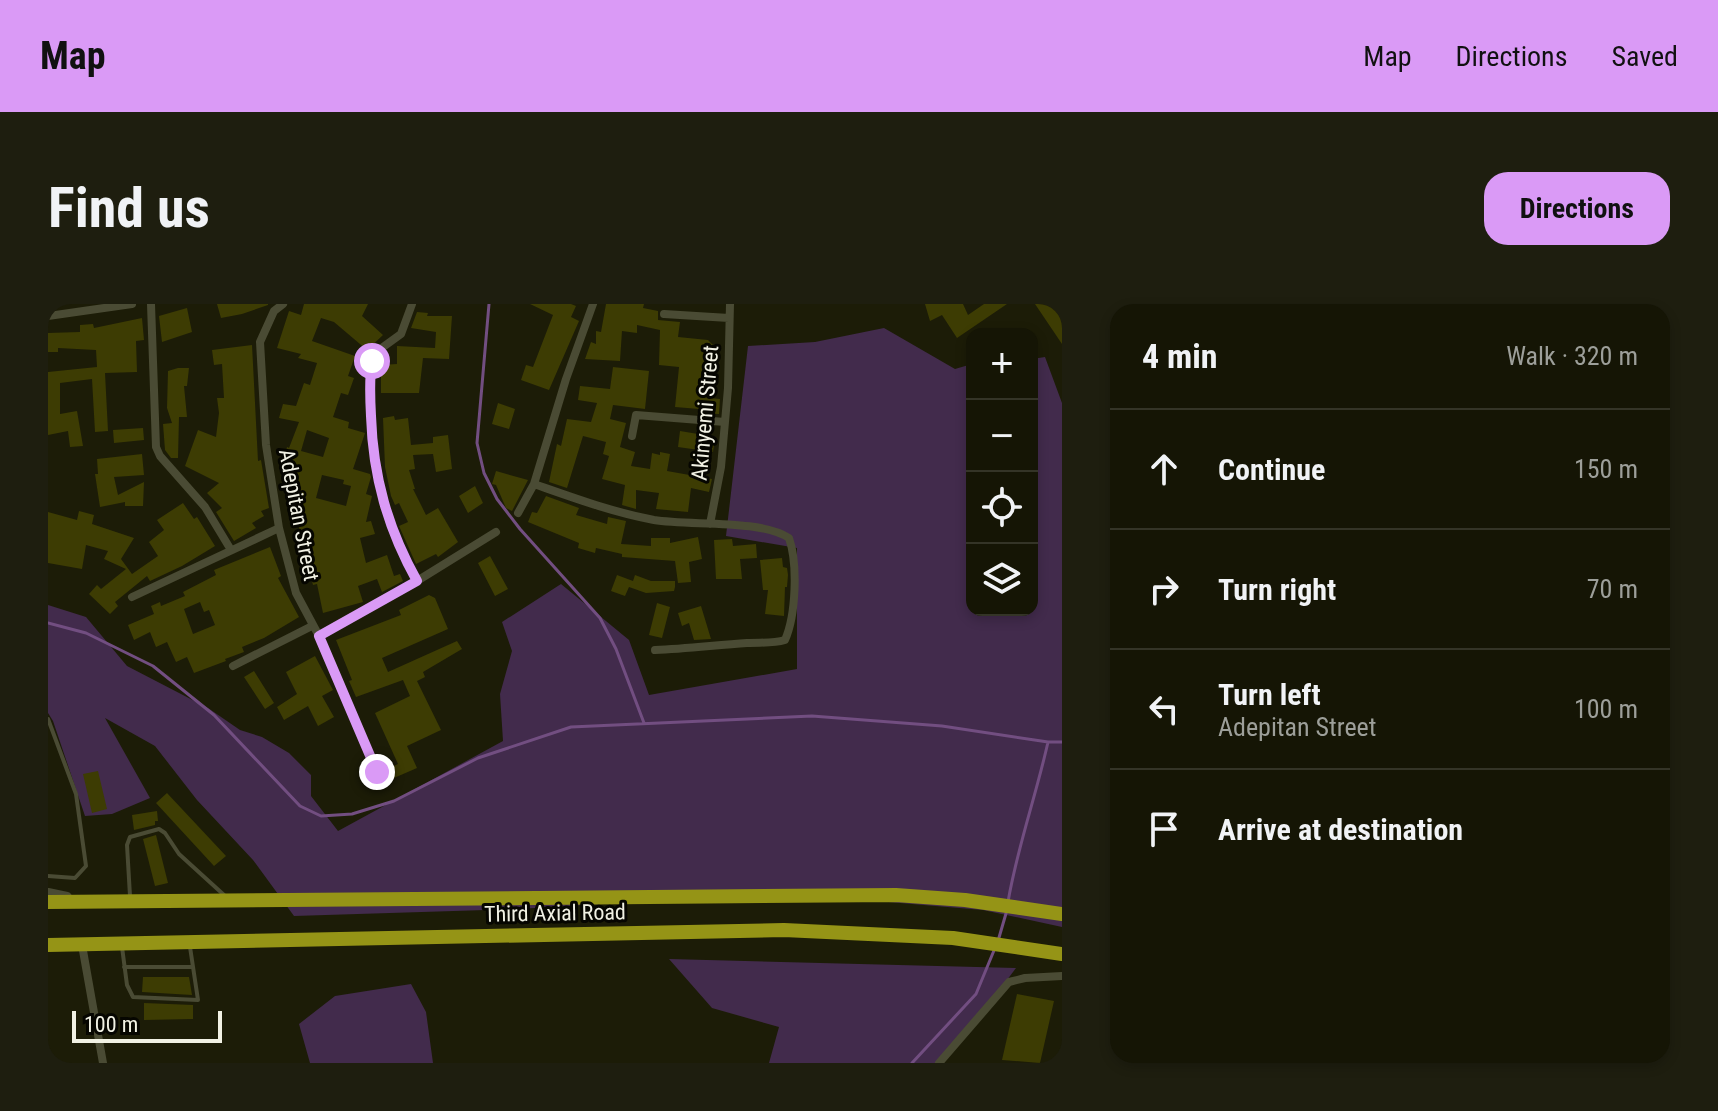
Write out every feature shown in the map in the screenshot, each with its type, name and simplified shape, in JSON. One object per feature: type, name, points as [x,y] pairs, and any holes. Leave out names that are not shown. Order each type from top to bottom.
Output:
[{"type":"highway","name":"Third Axial Road","points":[[48,902],[896,895],[965,900],[1062,914]]},
{"type":"highway","name":"Third Axial Road","points":[[48,945],[784,930],[953,938],[1062,954]]},
{"type":"street","points":[[48,316],[132,304]]},
{"type":"street","points":[[151,304],[156,447],[160,456],[205,507],[231,550]]},
{"type":"street","name":"Adepitan Street","points":[[283,304],[274,311],[260,342],[266,445],[279,528],[296,593],[319,636],[377,772]]},
{"type":"street","points":[[412,304],[401,334],[372,355],[369,375],[372,436],[380,496],[391,529],[417,581]]},
{"type":"street","points":[[518,513],[534,484],[593,304]]},
{"type":"street","name":"Akinyemi Street","points":[[710,524],[721,467],[728,388],[730,304]]},
{"type":"street","points":[[664,314],[729,318]]},
{"type":"street","points":[[632,436],[636,415],[725,422]]},
{"type":"street","points":[[534,484],[608,510],[658,521],[763,529],[789,538],[794,551],[790,629],[785,640],[771,644],[655,650]]},
{"type":"street","points":[[132,597],[279,528]]},
{"type":"street","points":[[319,636],[496,532]]},
{"type":"street","points":[[233,666],[312,626]]},
{"type":"street","points":[[48,893],[88,901]]},
{"type":"street","points":[[82,945],[103,1063]]},
{"type":"street","points":[[939,1063],[1009,982],[1062,976]]},
{"type":"lane","points":[[48,719],[76,794],[86,866],[75,878],[48,876]]},
{"type":"lane","points":[[131,900],[127,845],[130,837],[159,829],[187,862],[229,900]]},
{"type":"lane","points":[[122,944],[127,985],[133,997],[198,1000],[190,942]]},
{"type":"lane","points":[[124,967],[192,967]]},
{"type":"shaded area","points":[[884,328],[955,369],[966,366],[966,616],[1038,616],[1038,358],[1045,357],[1062,403],[1062,927],[983,910],[782,893],[518,909],[294,916],[253,860],[197,800],[155,746],[105,718],[150,798],[112,814],[85,816],[48,713],[48,605],[86,617],[127,666],[208,708],[240,730],[262,737],[289,753],[311,775],[311,796],[338,831],[503,741],[500,694],[512,651],[502,622],[561,584],[629,640],[649,695],[797,669],[797,548],[726,536],[748,346],[815,342]]},
{"type":"shaded area","points":[[669,959],[1016,968],[983,1012],[937,1063],[769,1063],[779,1027],[712,1008]]},
{"type":"shaded area","points":[[411,984],[426,1012],[433,1063],[310,1063],[299,1024],[335,996]]},
{"type":"building","points":[[217,304],[268,304],[268,305],[221,318]]},
{"type":"building","points":[[304,304],[368,304],[362,316],[383,335],[367,350],[334,322],[321,318],[312,341],[355,356],[348,376],[354,378],[348,395],[341,393],[333,417],[349,422],[348,428],[365,433],[353,469],[371,477],[366,494],[372,496],[366,522],[371,521],[375,534],[360,538],[366,563],[387,555],[394,576],[400,574],[403,581],[382,592],[377,579],[358,586],[363,602],[323,613],[317,584],[313,585],[304,542],[299,538],[299,515],[295,515],[296,488],[288,486],[293,466],[283,463],[299,422],[279,418],[283,404],[296,406],[304,383],[310,385],[317,363],[298,358],[301,354],[277,348],[289,311],[301,315]],"holes":[[[307,430],[329,438],[323,457],[301,451]],[[322,475],[344,480],[343,484],[351,486],[346,506],[316,498]]]},
{"type":"building","points":[[530,304],[576,306],[571,317],[579,321],[549,390],[521,380],[526,365],[533,367],[553,315]]},
{"type":"building","points":[[606,304],[644,304],[643,308],[658,311],[658,320],[680,322],[678,337],[708,340],[714,346],[713,362],[701,373],[699,397],[720,399],[719,414],[675,407],[679,367],[659,365],[660,330],[637,325],[637,333],[622,331],[620,361],[585,359],[591,342],[596,344],[596,331],[601,332]]},
{"type":"building","points":[[925,304],[963,304],[968,315],[984,304],[1007,304],[972,328],[966,328],[966,332],[957,338],[942,315],[930,321]]},
{"type":"building","points":[[1035,304],[1058,304],[1062,310],[1062,344]]},
{"type":"building","points":[[187,308],[192,332],[162,342],[159,316]]},
{"type":"building","points":[[417,312],[428,313],[427,316],[452,316],[449,359],[423,358],[419,393],[381,393],[381,365],[397,364],[397,346],[435,348],[436,332],[411,328]]},
{"type":"building","points":[[142,318],[144,340],[136,341],[137,372],[105,373],[108,431],[95,432],[92,379],[60,383],[60,414],[77,411],[83,446],[70,447],[68,431],[48,435],[48,372],[97,367],[96,350],[58,348],[58,352],[48,352],[48,333],[80,332],[80,325],[93,324],[94,328]]},
{"type":"building","points":[[252,345],[258,461],[261,460],[269,508],[261,511],[264,516],[252,523],[256,528],[234,541],[216,512],[222,508],[207,493],[219,483],[185,466],[198,430],[216,437],[217,398],[224,398],[222,364],[214,365],[212,350]]},
{"type":"building","points":[[613,367],[649,371],[645,409],[613,405],[610,419],[626,423],[620,447],[635,452],[631,466],[650,469],[652,453],[660,455],[660,452],[670,454],[667,471],[712,479],[709,492],[691,488],[688,512],[656,509],[659,493],[636,490],[636,509],[622,505],[625,485],[602,479],[609,456],[603,454],[606,442],[583,436],[567,488],[549,482],[557,444],[561,446],[567,419],[591,422],[597,403],[578,400],[580,386],[610,389]]},
{"type":"building","points":[[189,368],[187,386],[184,386],[187,417],[179,417],[178,458],[171,458],[165,450],[163,424],[172,423],[167,408],[168,371]]},
{"type":"building","points":[[498,403],[515,409],[509,429],[492,424]]},
{"type":"building","points":[[394,416],[395,420],[408,418],[411,445],[433,443],[433,437],[448,435],[452,469],[436,472],[433,454],[413,455],[415,469],[409,470],[413,489],[426,515],[438,508],[458,542],[438,557],[436,554],[416,564],[399,526],[408,522],[399,503],[395,505],[391,496],[385,467],[383,418]]},
{"type":"building","points":[[143,428],[144,440],[114,443],[113,430]]},
{"type":"building","points":[[680,431],[698,434],[696,442],[714,445],[713,452],[678,447]]},
{"type":"building","points":[[142,454],[144,475],[114,477],[118,495],[144,482],[143,506],[125,506],[125,502],[100,507],[95,474],[98,474],[97,459]]},
{"type":"building","points":[[496,471],[528,480],[512,511],[506,508],[496,485],[492,484]]},
{"type":"building","points":[[475,486],[483,503],[468,513],[459,496]]},
{"type":"building","points":[[546,496],[579,508],[576,515],[607,524],[608,517],[626,521],[621,544],[651,546],[651,538],[670,538],[670,543],[698,537],[702,559],[689,562],[691,582],[678,583],[675,561],[622,557],[622,554],[596,548],[595,553],[578,548],[579,543],[528,522],[532,512],[537,513]]},
{"type":"building","points":[[183,503],[194,519],[197,517],[215,546],[150,581],[147,576],[115,602],[118,606],[110,614],[89,594],[97,585],[101,589],[126,569],[104,559],[108,551],[86,545],[82,569],[48,563],[48,512],[77,520],[79,511],[94,515],[92,524],[134,538],[121,559],[132,574],[158,556],[149,542],[164,530],[157,520]]},
{"type":"building","points":[[732,539],[733,546],[756,544],[757,558],[740,559],[742,579],[716,579],[714,540]]},
{"type":"building","points":[[270,547],[281,576],[278,578],[299,617],[242,647],[244,652],[194,673],[187,657],[176,662],[167,642],[156,647],[150,632],[134,640],[128,625],[154,614],[151,606],[160,602],[161,606],[185,596],[183,592],[216,575],[214,570]],"holes":[[[200,602],[204,612],[209,610],[215,625],[193,634],[184,609]]]},
{"type":"building","points":[[490,556],[508,589],[495,596],[478,563]]},
{"type":"building","points":[[782,558],[788,575],[784,616],[765,614],[768,590],[763,590],[760,560]]},
{"type":"building","points":[[617,575],[633,581],[635,575],[651,581],[675,581],[675,587],[674,591],[646,593],[629,587],[625,596],[611,591]]},
{"type":"building","points":[[429,595],[435,598],[448,629],[382,658],[388,672],[457,641],[462,649],[423,672],[425,677],[417,681],[441,730],[407,746],[417,768],[394,778],[389,768],[398,764],[375,713],[410,696],[403,680],[356,697],[336,640],[401,615],[399,610]]},
{"type":"building","points":[[657,603],[670,607],[662,638],[649,635]]},
{"type":"building","points":[[701,606],[711,639],[694,640],[689,623],[682,626],[678,613]]},
{"type":"building","points":[[315,656],[333,690],[322,696],[334,717],[318,726],[308,706],[284,720],[277,707],[297,694],[286,672]]},
{"type":"building","points":[[254,671],[274,703],[265,709],[244,677]]},
{"type":"building","points":[[98,771],[107,809],[92,813],[83,774]]},
{"type":"building","points":[[167,793],[226,856],[214,866],[156,803]]},
{"type":"building","points":[[157,811],[158,821],[155,825],[134,830],[132,815]]},
{"type":"building","points":[[156,835],[168,883],[155,886],[143,839]]},
{"type":"building","points":[[143,977],[189,977],[192,995],[142,992]]},
{"type":"building","points":[[1017,994],[1054,1001],[1040,1063],[1002,1060]]},
{"type":"building","points":[[144,1003],[193,1005],[193,1019],[144,1020]]},
{"type":"waterway","points":[[489,304],[477,443],[484,473],[497,499],[520,529],[600,618],[616,649],[644,723]]},
{"type":"waterway","points":[[48,623],[86,633],[153,666],[214,715],[300,806],[321,816],[352,814],[394,801],[478,758],[571,727],[812,716],[942,726],[1048,742]]},
{"type":"waterway","points":[[1008,902],[1048,742],[1062,742]]},
{"type":"waterway","points":[[998,941],[1007,910]]},
{"type":"waterway","points":[[912,1063],[976,994],[995,948]]},
{"type":"route","points":[[372,361],[369,375],[372,436],[380,496],[391,529],[417,581],[319,636],[377,772]]}]
